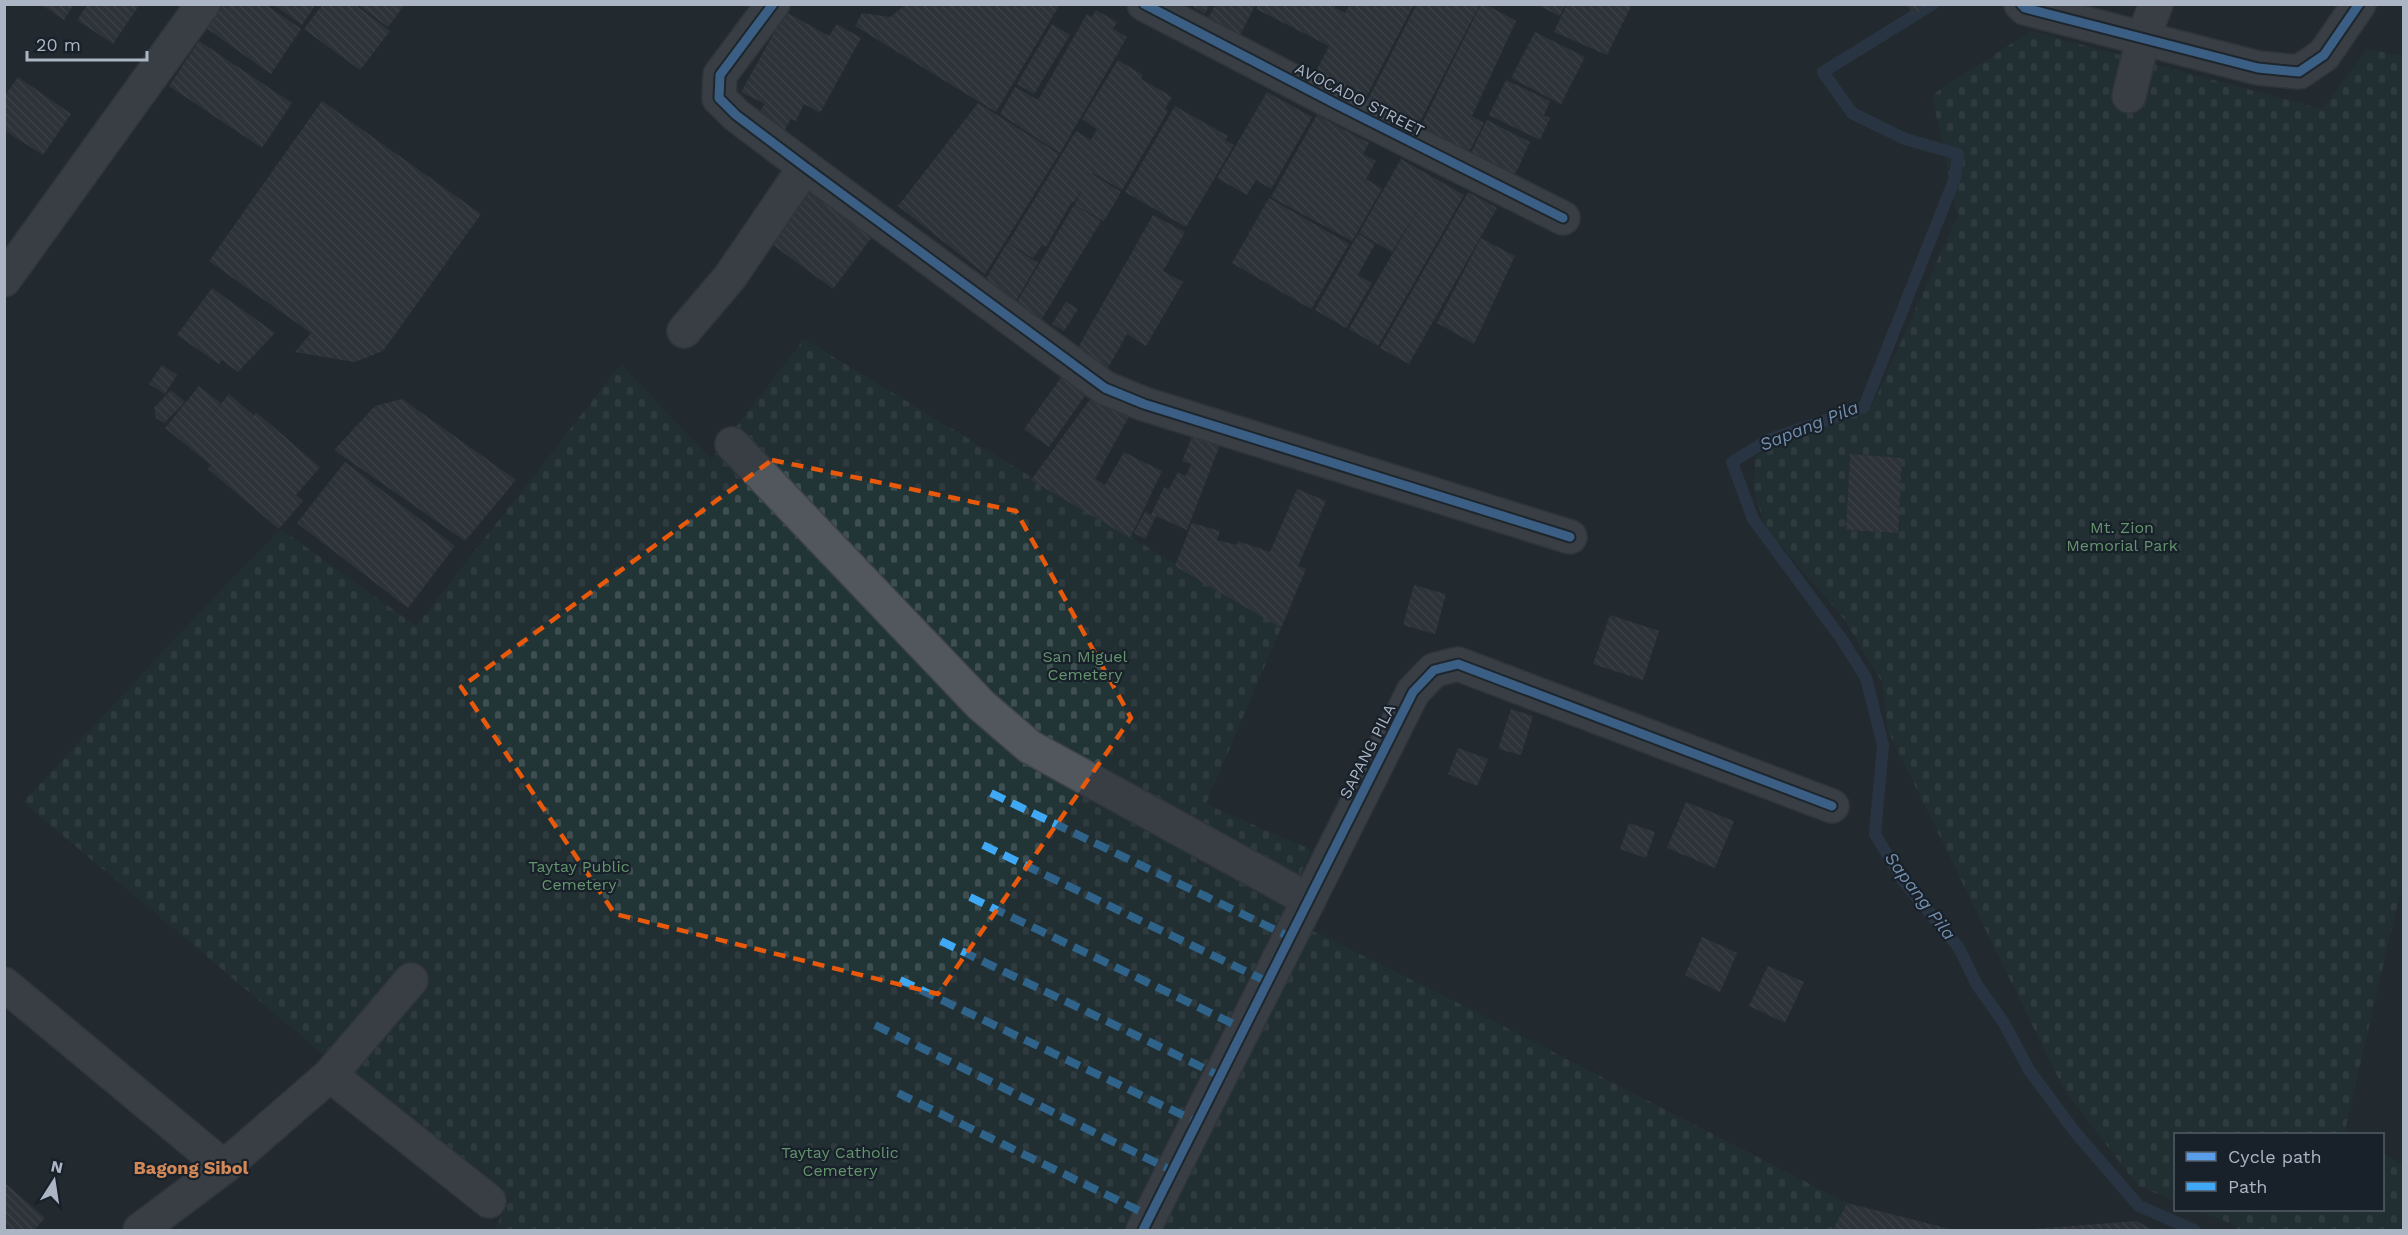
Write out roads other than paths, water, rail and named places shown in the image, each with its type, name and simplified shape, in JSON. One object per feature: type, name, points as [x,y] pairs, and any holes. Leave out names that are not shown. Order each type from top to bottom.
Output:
[{"type":"street","points":[[5,279],[204,4]]},
{"type":"street","points":[[773,4],[720,75],[719,98],[736,115],[805,167],[1105,388],[1144,404],[1570,537]]},
{"type":"street","name":"AVOCADO STREET","points":[[1144,4],[1563,218]]},
{"type":"street","points":[[2021,4],[2025,8],[2258,68],[2299,72],[2324,55],[2359,4]]},
{"type":"street","points":[[2129,96],[2143,38],[2156,4]]},
{"type":"street","points":[[684,331],[729,277],[805,167]]},
{"type":"street","points":[[732,444],[981,705],[1030,747],[1309,900]]},
{"type":"street","name":"SAPANG PILA","points":[[1143,1230],[1413,692],[1434,670],[1458,664],[1832,806]]},
{"type":"street","points":[[140,1230],[224,1167],[330,1075],[411,980]]},
{"type":"street","points":[[4,984],[224,1167]]},
{"type":"street","points":[[330,1075],[489,1201]]},
{"type":"waterway","name":"Sapang Pila","points":[[1933,4],[1823,72],[1852,113],[1905,139],[1958,154],[1955,178],[1864,407],[1768,440],[1732,462],[1753,519],[1841,638],[1866,678],[1883,745],[1875,834],[1902,879],[1959,948],[1977,985],[2004,1023],[2029,1070],[2075,1132],[2139,1206],[2194,1230]]},
{"type":"district","name":"Bagong Sibol","points":[[191,1168]]},
{"type":"park label","name":"Mt. Zion Memorial Park","points":[[2122,536]]},
{"type":"park label","name":"San Miguel Cemetery","points":[[1085,665]]},
{"type":"park label","name":"Taytay Public Cemetery","points":[[579,875]]},
{"type":"park label","name":"Taytay Catholic Cemetery","points":[[840,1161]]}]
